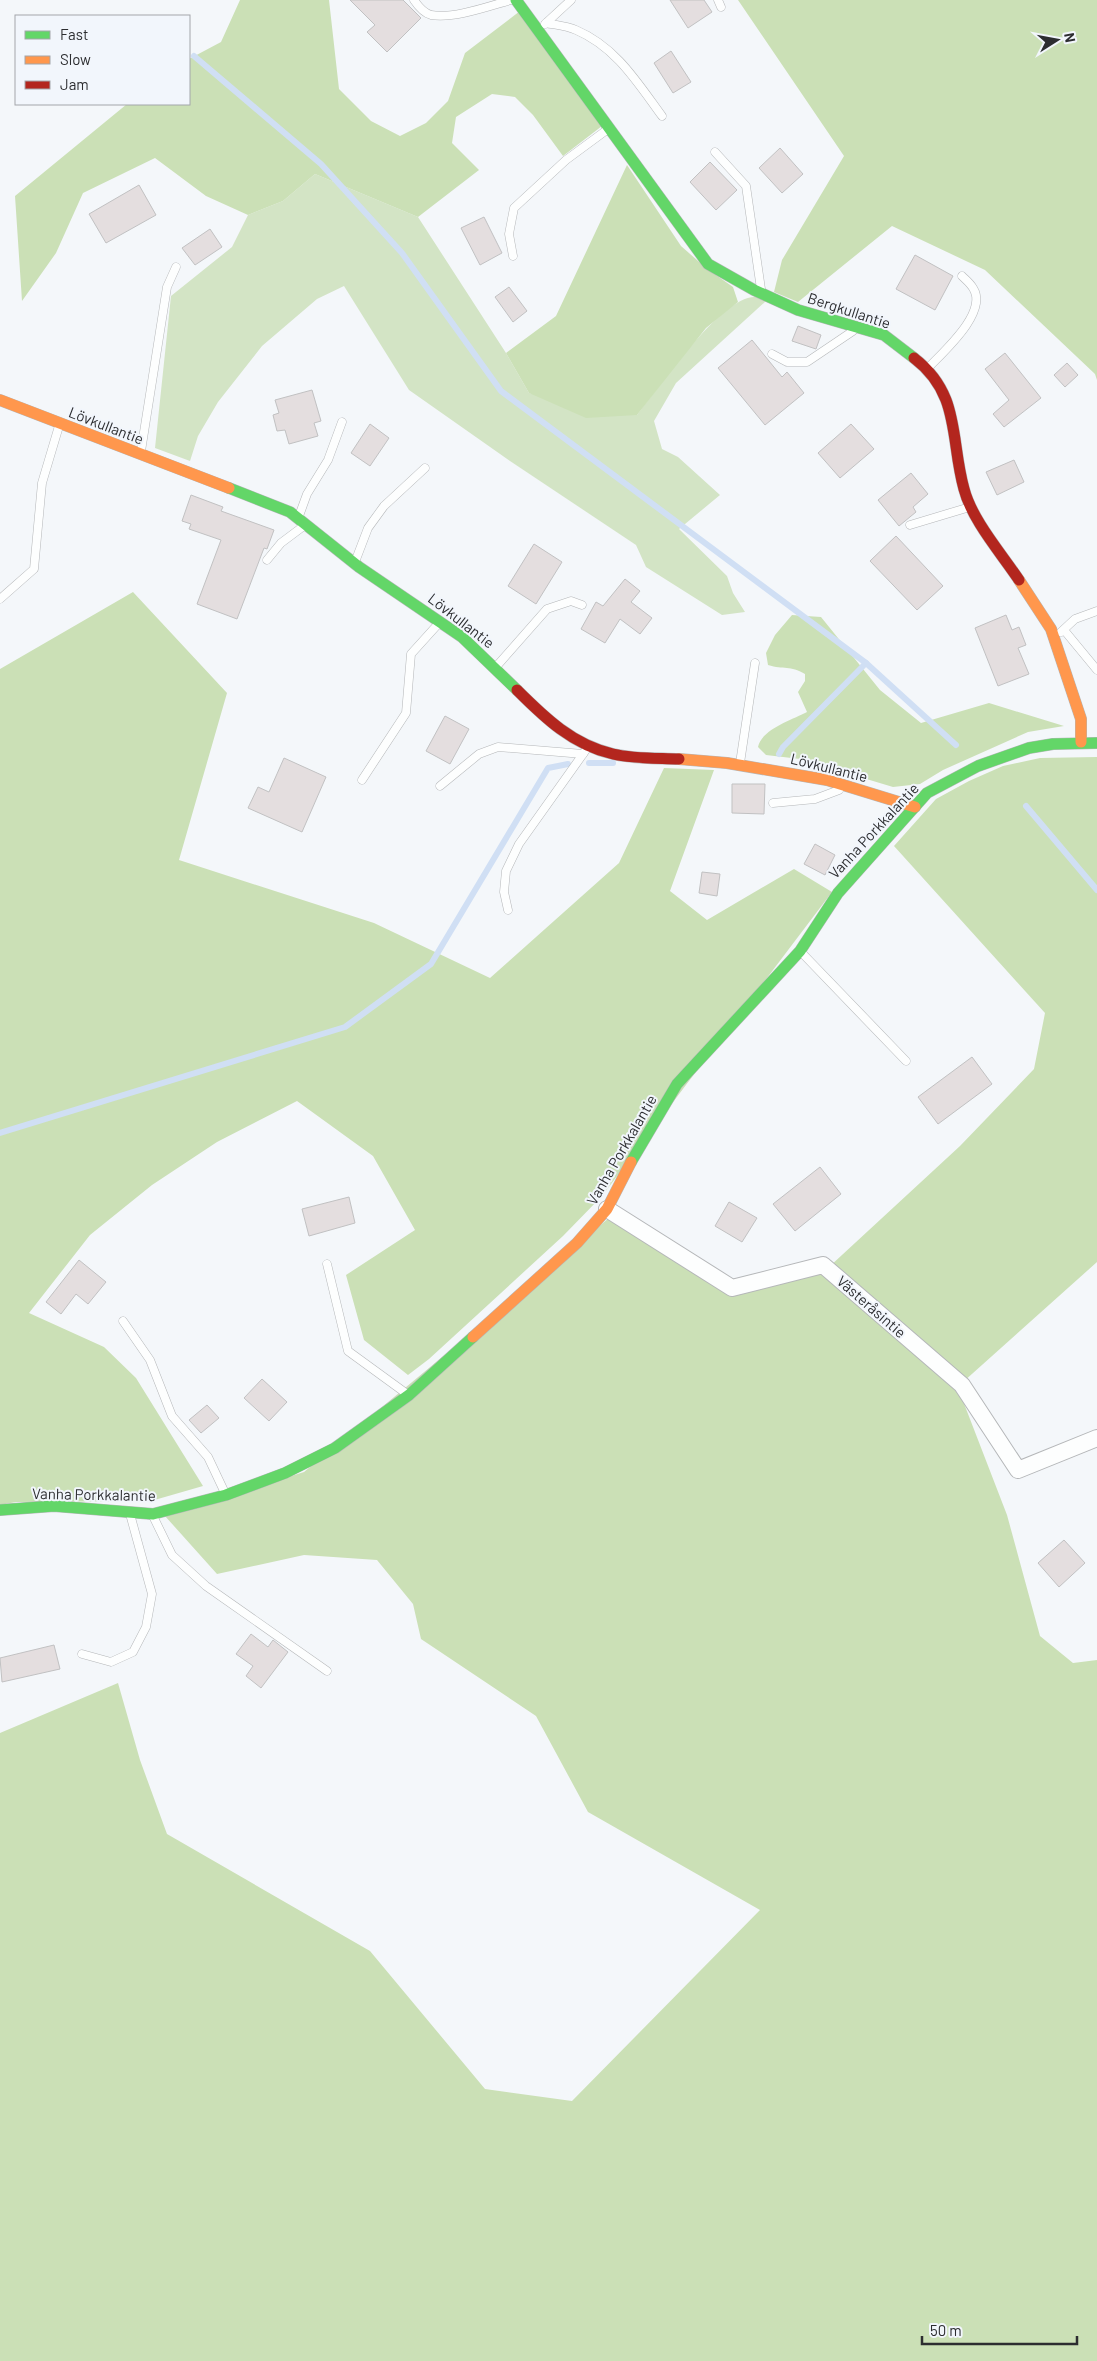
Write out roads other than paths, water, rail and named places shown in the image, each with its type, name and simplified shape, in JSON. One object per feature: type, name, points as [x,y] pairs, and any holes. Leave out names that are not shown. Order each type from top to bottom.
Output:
[{"type":"street","name":"Bergkullantie","points":[[516,0],[525,12],[542,27],[610,128],[708,264],[761,294],[798,310],[884,335],[926,369],[935,379],[948,400],[964,490],[980,522],[1051,629],[1081,719],[1081,742]]},
{"type":"street","name":"Lövkullantie","points":[[0,400],[290,512],[354,564],[462,637],[549,722],[586,750],[612,754],[740,764],[827,780],[915,807]]},
{"type":"street","name":"Vanha Porkkalantie","points":[[0,1510],[54,1506],[152,1514],[226,1495],[285,1473],[334,1448],[409,1395],[577,1243],[606,1209],[677,1084],[800,951],[838,893],[927,793],[978,766],[1029,748],[1081,742],[1097,743]]},
{"type":"street","name":"Västeråsintie","points":[[606,1209],[732,1288],[823,1265],[962,1386],[1018,1470],[1097,1438]]},
{"type":"lane","points":[[414,0],[429,15],[444,16],[511,0]]},
{"type":"lane","points":[[525,12],[530,0]]},
{"type":"lane","points":[[542,27],[570,0]]},
{"type":"lane","points":[[542,27],[575,29],[602,43],[625,65],[662,116]]},
{"type":"lane","points":[[513,256],[509,234],[514,208],[566,160],[610,128]]},
{"type":"lane","points":[[715,152],[746,186],[761,294]]},
{"type":"lane","points":[[140,455],[167,288],[176,267]]},
{"type":"lane","points":[[926,369],[960,334],[975,310],[974,289],[962,276]]},
{"type":"lane","points":[[772,354],[788,362],[807,362],[857,328]]},
{"type":"lane","points":[[267,560],[280,543],[302,521],[308,494],[328,460],[342,422]]},
{"type":"lane","points":[[0,599],[34,569],[42,483],[59,424]]},
{"type":"lane","points":[[354,564],[368,528],[384,506],[425,468]]},
{"type":"lane","points":[[910,525],[972,507]]},
{"type":"lane","points":[[495,668],[547,609],[571,602],[582,605]]},
{"type":"lane","points":[[1054,638],[1075,619],[1097,611]]},
{"type":"lane","points":[[362,780],[406,713],[411,654],[440,622]]},
{"type":"lane","points":[[1064,630],[1097,670]]},
{"type":"lane","points":[[740,764],[755,663]]},
{"type":"lane","points":[[440,786],[479,754],[498,747],[586,750]]},
{"type":"lane","points":[[508,910],[504,892],[506,870],[519,844],[586,750]]},
{"type":"lane","points":[[773,803],[816,799],[847,786]]},
{"type":"lane","points":[[800,951],[906,1061]]},
{"type":"lane","points":[[327,1264],[348,1351],[409,1395]]},
{"type":"lane","points":[[123,1321],[150,1360],[172,1416],[208,1457],[226,1495]]},
{"type":"lane","points":[[82,1654],[111,1662],[133,1652],[146,1627],[152,1594],[130,1512]]},
{"type":"lane","points":[[152,1514],[172,1555],[206,1586],[326,1671]]},
{"type":"waterway","points":[[194,56],[321,164],[402,253],[501,391],[866,663]]},
{"type":"waterway","points":[[779,754],[783,747],[866,663],[956,745]]},
{"type":"waterway","points":[[589,763],[613,763]]},
{"type":"waterway","points":[[0,1133],[345,1027],[431,964],[548,768],[568,764]]},
{"type":"waterway","points":[[1026,806],[1097,890]]}]
